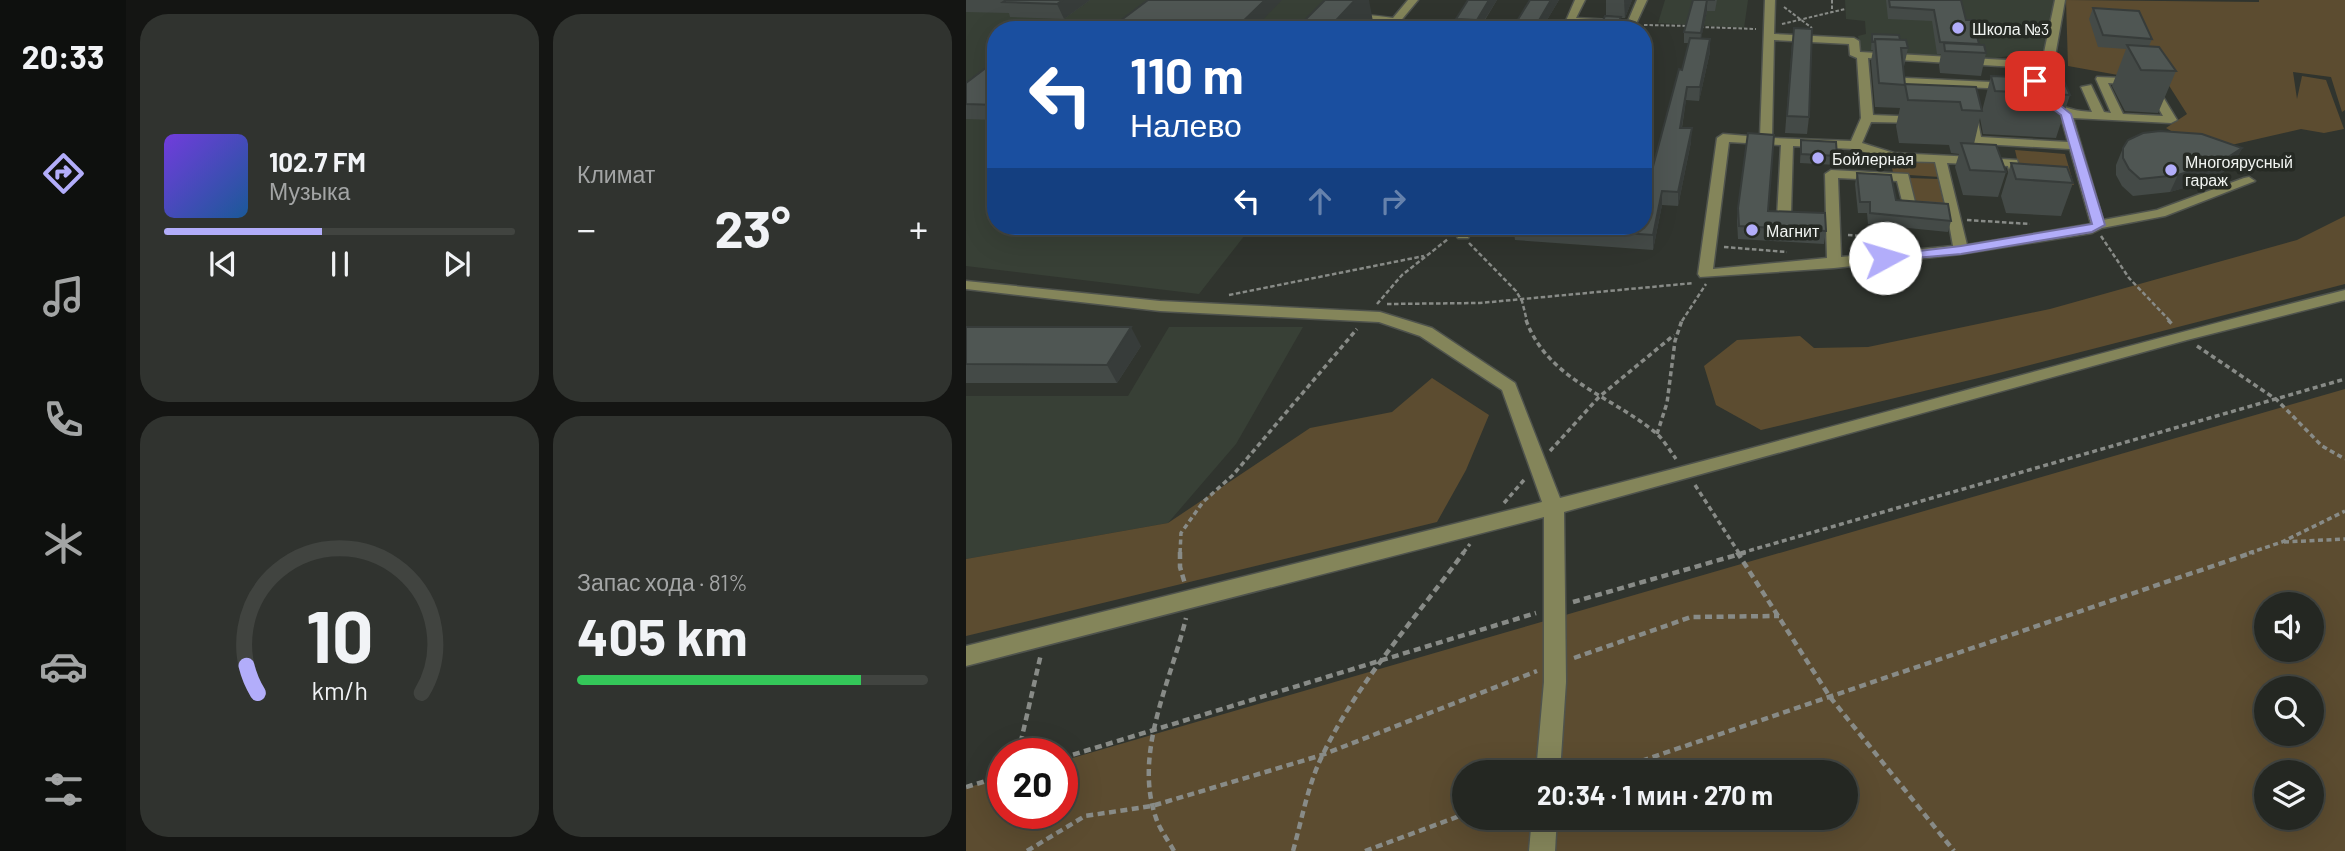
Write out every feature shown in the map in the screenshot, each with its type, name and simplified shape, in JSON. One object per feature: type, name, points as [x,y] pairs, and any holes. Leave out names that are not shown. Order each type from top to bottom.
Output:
[{"type":"street","points":[[1395,21],[1413,0]]},
{"type":"street","points":[[1570,21],[1580,0]]},
{"type":"street","points":[[1633,21],[1642,0]]},
{"type":"street","points":[[1766,141],[1767,31],[1770,0]]},
{"type":"street","points":[[2060,0],[2049,62],[2034,71],[2040,94],[2066,114],[2076,146],[2083,193],[2095,227]]},
{"type":"street","points":[[1331,21],[1341,18],[1363,21]]},
{"type":"street","points":[[1767,31],[1854,41],[1854,55],[2042,65]]},
{"type":"street","points":[[1855,145],[1867,118],[1862,55]]},
{"type":"street","points":[[1914,120],[1906,81],[2014,86],[2007,64]]},
{"type":"street","points":[[2039,112],[2158,120],[2171,120],[2149,82],[2101,79],[2119,117]]},
{"type":"street","points":[[2087,87],[2100,116]]},
{"type":"street","points":[[1981,161],[1971,113],[1984,109]]},
{"type":"street","points":[[1867,118],[1928,121]]},
{"type":"street","points":[[1956,121],[1972,122]]},
{"type":"street","points":[[2031,188],[2020,187],[2013,163],[1893,157],[1855,145],[1723,138],[1705,278],[1961,250],[2095,227],[2160,213],[2249,181]]},
{"type":"street","points":[[1976,140],[2076,146]]},
{"type":"street","points":[[1787,142],[1784,217],[1832,227]]},
{"type":"street","points":[[1940,159],[1961,250]]},
{"type":"street","points":[[1833,264],[1831,174],[1903,177],[1909,206],[1954,214]]},
{"type":"street","points":[[966,285],[1160,306],[1372,310],[1380,317],[1426,332],[1509,387],[1553,508],[1555,665],[1549,760]]},
{"type":"street","points":[[966,656],[1688,473],[2183,336],[2345,295]]},
{"type":"street","points":[[1542,851],[1544,830]]},
{"type":"path","points":[[1832,0],[1832,12]]},
{"type":"path","points":[[1784,7],[1829,40]]},
{"type":"path","points":[[1652,25],[1767,31],[1845,9]]},
{"type":"path","points":[[1954,214],[2037,225]]},
{"type":"path","points":[[1832,227],[1921,239]]},
{"type":"path","points":[[2095,227],[2129,278],[2183,336],[2277,400],[2322,446],[2345,459]]},
{"type":"path","points":[[1174,851],[1154,814],[1150,779],[1154,730],[1183,635],[1190,598],[1180,567],[1181,533],[1203,502],[1233,475],[1402,275],[1456,235]]},
{"type":"path","points":[[1469,235],[1521,300],[1535,342],[1563,373],[1657,434],[1688,473],[1830,697],[1954,851]]},
{"type":"path","points":[[1708,246],[1792,252]]},
{"type":"path","points":[[1225,295],[1426,255]]},
{"type":"path","points":[[1372,310],[1521,300],[1705,278],[1706,287],[1693,299],[1674,335],[1666,404],[1657,434]]},
{"type":"path","points":[[1293,851],[1322,755],[1381,659],[1435,593],[1484,526],[1599,397],[1674,335]]},
{"type":"path","points":[[1078,753],[1739,552],[2345,379]]},
{"type":"path","points":[[1644,760],[2282,542],[2345,511]]},
{"type":"path","points":[[2282,542],[2345,539]]},
{"type":"path","points":[[1027,851],[1085,816],[1152,806],[1322,755],[1491,687],[1691,617],[1779,616]]},
{"type":"path","points":[[1022,738],[1045,635]]},
{"type":"path","points":[[966,787],[987,781]]},
{"type":"path","points":[[1365,851],[1452,819]]},
{"type":"shaded area","points":[[966,0],[1346,0],[1312,21],[987,21],[987,235],[1245,235],[1199,294],[966,266]]},
{"type":"shaded area","points":[[1665,0],[1748,0],[1744,28],[1658,23]]},
{"type":"shaded area","name":"Школа №3","points":[[1845,0],[2055,0],[2047,50],[1990,59],[1861,53],[1858,36],[1866,34],[1865,21],[1846,19]]},
{"type":"shaded area","points":[[2066,0],[2345,0],[2345,110],[2342,112],[2331,77],[2293,72],[2297,99],[2302,76],[2326,80],[2344,129],[2324,133],[2301,129],[2205,151],[2166,128],[2187,114],[2168,84],[2068,66]]},
{"type":"shaded area","points":[[2015,150],[2065,154],[2074,185],[2022,181]]},
{"type":"shaded area","points":[[1891,159],[1937,161],[1940,177],[1893,174]]},
{"type":"shaded area","points":[[1909,178],[1938,179],[1944,205],[1914,204]]},
{"type":"shaded area","points":[[2345,216],[2345,284],[1991,375],[1761,430],[1716,405],[1704,366],[1737,340],[1800,336],[1814,348],[1868,347],[2050,309],[2297,240]]},
{"type":"shaded area","points":[[1169,327],[1303,327],[1236,444],[1168,523],[966,559],[966,396],[1128,396]]},
{"type":"shaded area","points":[[1432,378],[1489,415],[1466,470],[1437,522],[966,636],[966,559],[1168,523],[1310,428],[1392,412]]},
{"type":"shaded area","points":[[2345,389],[2345,851],[966,851],[966,788],[987,782],[987,829],[1078,829],[1078,756]]},
{"type":"building","points":[[1063,0],[1057,4],[1003,2]]},
{"type":"building","points":[[1148,0],[1265,0],[1243,21],[1120,21]]},
{"type":"building","points":[[1325,0],[1355,0],[1335,21],[1304,21]]},
{"type":"building","points":[[1468,0],[1489,0],[1477,20],[1456,19]]},
{"type":"building","points":[[1530,0],[1551,0],[1539,21],[1517,21]]},
{"type":"building","points":[[1693,0],[1707,0],[1701,33],[1684,32]]},
{"type":"building","points":[[1889,0],[1961,0],[1966,20],[1973,20],[1979,44],[1940,42],[1934,10],[1890,7]]},
{"type":"building","points":[[2093,8],[2139,11],[2152,39],[2103,35]]},
{"type":"building","points":[[1605,16],[1621,17],[1619,21],[1603,21]]},
{"type":"building","points":[[1794,28],[1812,29],[1809,117],[1787,116]]},
{"type":"building","points":[[1872,34],[1899,35],[1900,40],[1875,39],[1872,42]]},
{"type":"building","points":[[1690,38],[1710,39],[1700,87],[1687,87],[1680,128],[1692,128],[1678,192],[1662,191],[1652,235],[1652,170],[1679,69],[1682,70]]},
{"type":"building","points":[[1875,39],[1906,40],[1908,48],[1901,48],[1905,85],[1879,83]]},
{"type":"building","points":[[1944,43],[1984,45],[1986,53],[1945,51]]},
{"type":"building","points":[[2127,45],[2159,47],[2176,71],[2141,70]]},
{"type":"building","points":[[987,67],[987,105],[966,104],[966,83]]},
{"type":"building","points":[[1991,76],[2063,79],[2070,95],[1995,91]]},
{"type":"building","points":[[1905,84],[1976,87],[1982,111],[1962,110],[1960,102],[1908,100]]},
{"type":"building","points":[[2160,131],[2202,134],[2242,148],[2222,161],[2178,175],[2140,179],[2129,169],[2123,158],[2123,148],[2128,140],[2143,133]]},
{"type":"building","points":[[1748,133],[1774,135],[1768,211],[1825,213],[1826,231],[1739,226],[1738,208]]},
{"type":"building","points":[[1801,140],[1836,142],[1837,156],[1801,154]]},
{"type":"building","points":[[1961,143],[1996,145],[2006,172],[1970,170]]},
{"type":"building","points":[[2011,163],[2067,167],[2073,183],[2016,179]]},
{"type":"building","points":[[1857,173],[1891,175],[1896,200],[1948,204],[1951,221],[1870,213],[1870,202],[1860,202]]},
{"type":"building","points":[[966,327],[1131,327],[1107,365],[966,364]]},
{"type":"place","name":"Школа №3","points":[[1958,28]]},
{"type":"place","name":"Бойлерная","points":[[1818,158]]},
{"type":"place","name":"Многоярусный гараж","points":[[2171,170]]},
{"type":"place","name":"Магнит","points":[[1752,230]]},
{"type":"route","points":[[1885,258],[1961,250],[2092,229],[2098,225],[2066,114],[2040,94],[2035,81]]}]
